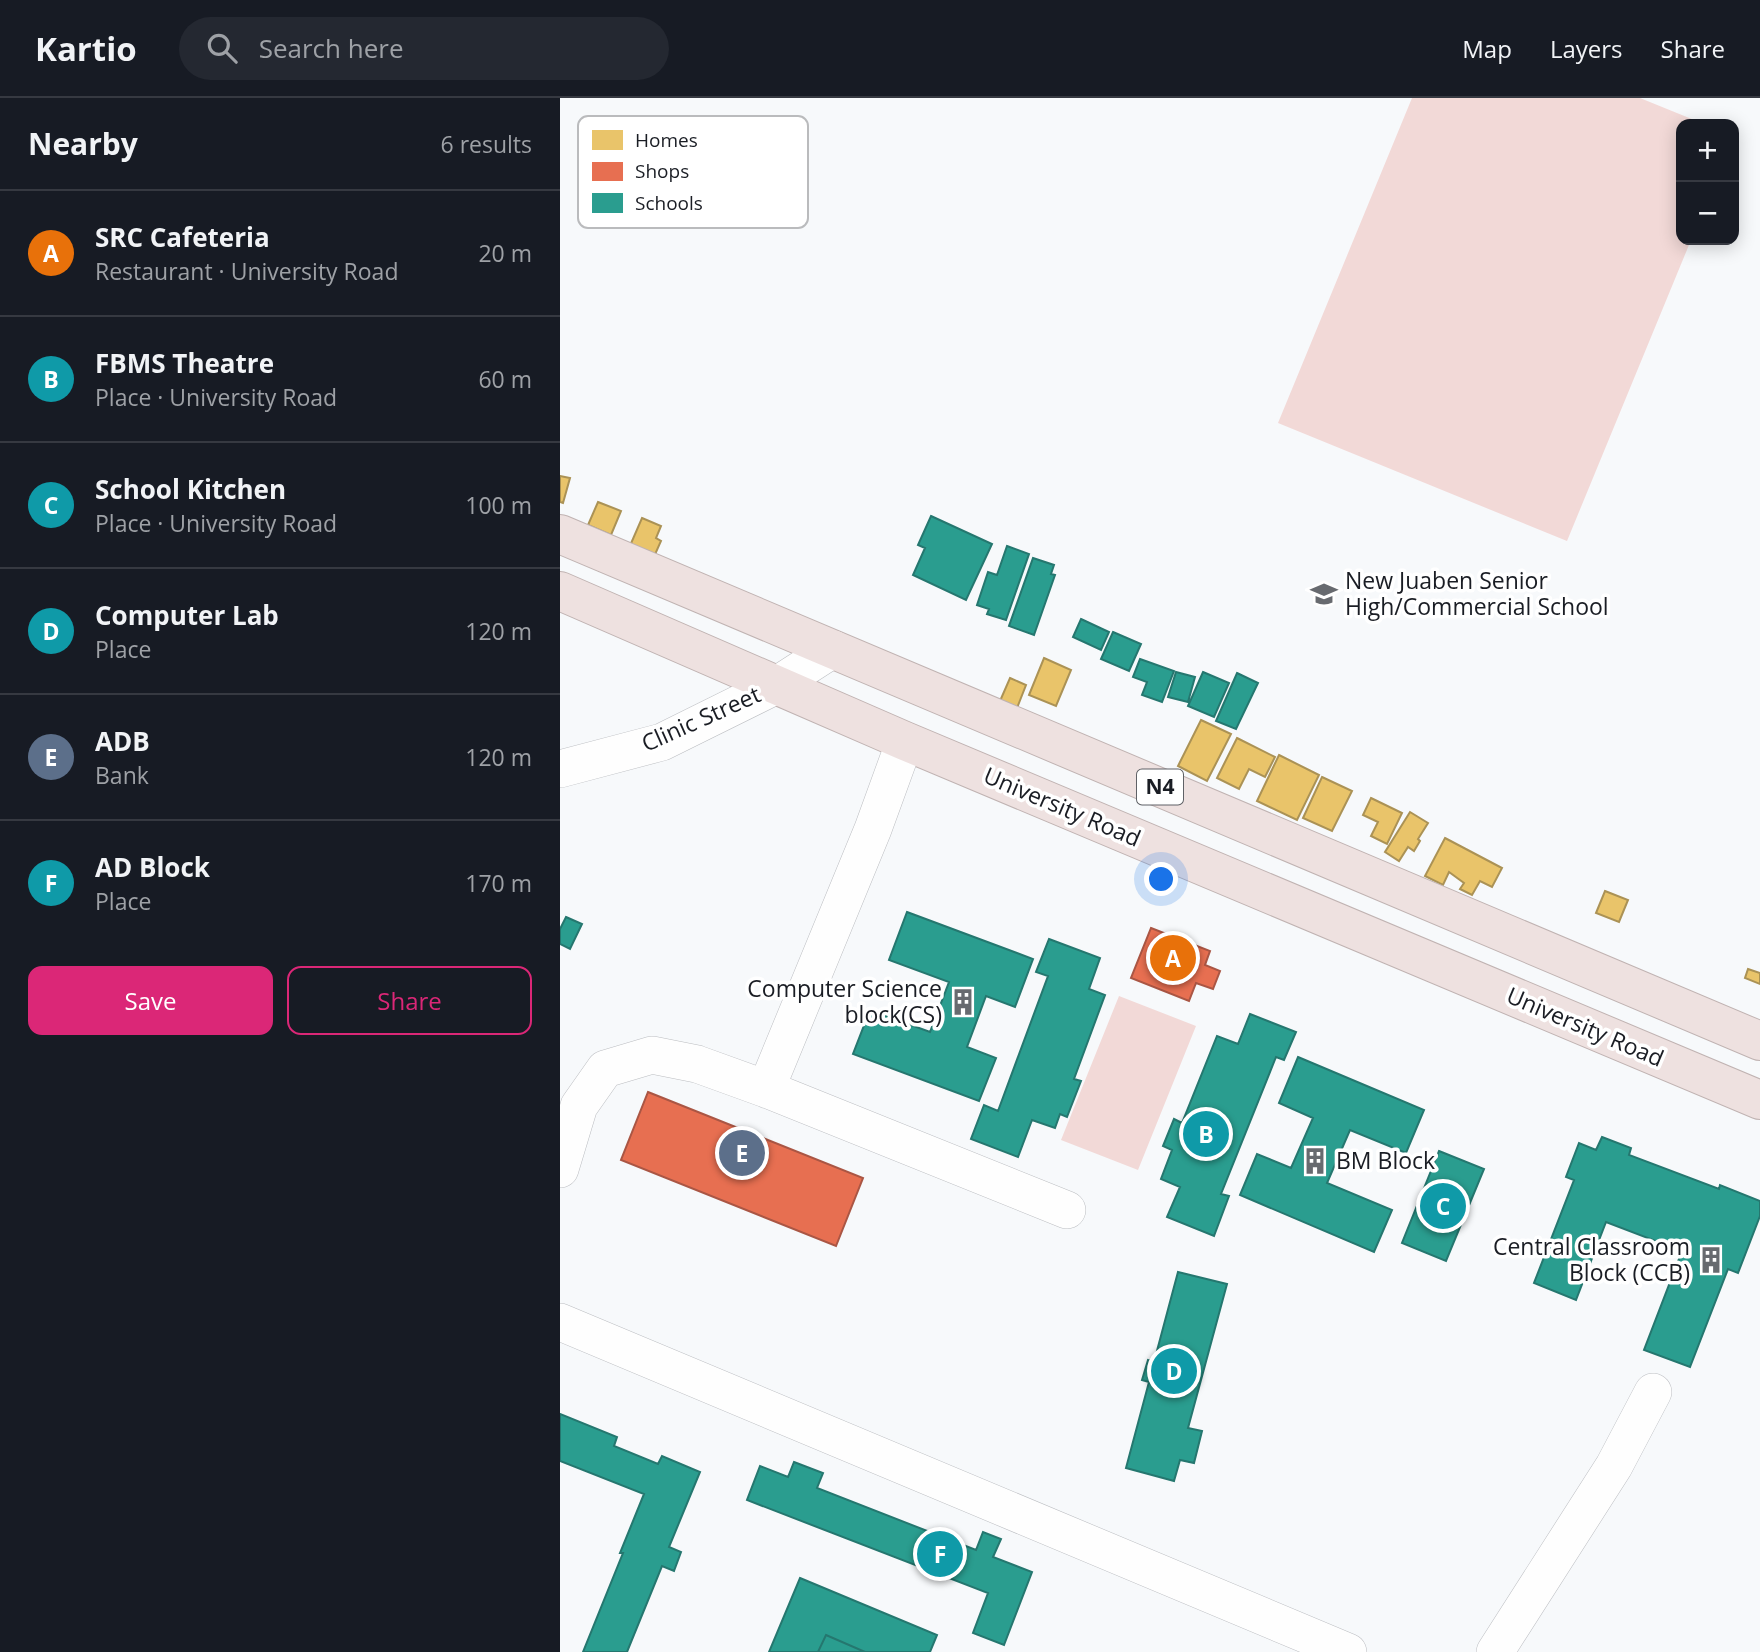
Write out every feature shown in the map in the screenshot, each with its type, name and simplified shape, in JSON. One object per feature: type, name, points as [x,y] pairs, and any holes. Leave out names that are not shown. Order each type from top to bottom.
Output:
[{"type":"highway","name":"N4","points":[[560,534],[1760,1041]]},
{"type":"highway","name":"University Road","points":[[560,590],[905,741],[1760,1100]]},
{"type":"street","name":"Clinic Street","points":[[560,769],[662,741],[777,685],[833,649]]},
{"type":"street","points":[[766,1089],[873,829],[905,741]]},
{"type":"street","points":[[560,1169],[579,1106],[605,1069],[652,1055],[697,1064],[766,1089],[1067,1210]]},
{"type":"street","points":[[560,1322],[1294,1642],[1348,1652]]},
{"type":"street","points":[[1495,1652],[1614,1466],[1653,1392]]},
{"type":"shaded area","points":[[1412,98],[1640,98],[1692,119],[1676,119],[1676,245],[1689,245],[1567,541],[1278,423]]},
{"type":"shaded area","points":[[1119,996],[1196,1026],[1138,1170],[1061,1140]]},
{"type":"building: Homes","points":[[560,476],[570,478],[563,503],[560,502]]},
{"type":"building: Homes","points":[[598,502],[621,511],[611,535],[588,525]]},
{"type":"building: Homes","points":[[642,518],[661,526],[656,538],[661,541],[653,559],[629,548]]},
{"type":"building: Homes","points":[[1044,658],[1071,670],[1056,706],[1029,695]]},
{"type":"building: Homes","points":[[1010,678],[1026,685],[1017,708],[1000,701]]},
{"type":"building: Homes","points":[[1201,720],[1231,734],[1207,781],[1178,766]]},
{"type":"building: Homes","points":[[1237,738],[1275,757],[1265,777],[1249,769],[1239,789],[1217,778]]},
{"type":"building: Homes","points":[[1279,755],[1319,775],[1297,820],[1257,801]]},
{"type":"building: Homes","points":[[1322,777],[1352,791],[1332,831],[1303,818]]},
{"type":"building: Homes","points":[[1371,798],[1402,813],[1387,844],[1371,836],[1378,822],[1363,815]]},
{"type":"building: Homes","points":[[1410,812],[1428,823],[1414,851],[1408,847],[1399,861],[1385,852]]},
{"type":"building: Homes","points":[[1445,838],[1502,868],[1492,887],[1480,881],[1472,895],[1460,889],[1464,883],[1449,872],[1443,885],[1425,876]]},
{"type":"building: Homes","points":[[1605,891],[1628,900],[1619,922],[1596,913]]},
{"type":"building: Homes","points":[[1748,969],[1760,973],[1760,984],[1745,978]]},
{"type":"building: Shops","points":[[1151,928],[1210,951],[1205,965],[1220,971],[1213,989],[1196,983],[1189,1001],[1131,978]]},
{"type":"building: Shops","points":[[648,1092],[863,1178],[836,1246],[621,1160]]},
{"type":"building: Schools","points":[[931,516],[992,544],[966,600],[913,575],[925,548],[918,545]]},
{"type":"building: Schools","points":[[1007,546],[1029,554],[1006,620],[987,614],[989,609],[977,605],[988,572],[997,575]]},
{"type":"building: Schools","points":[[1033,558],[1054,565],[1051,574],[1055,575],[1034,635],[1009,626]]},
{"type":"building: Schools","points":[[1081,619],[1109,632],[1101,650],[1073,637]]},
{"type":"building: Schools","points":[[1113,632],[1141,644],[1129,671],[1101,659]]},
{"type":"building: Schools","points":[[1140,659],[1174,671],[1162,702],[1142,695],[1147,682],[1133,677]]},
{"type":"building: Schools","points":[[1176,672],[1195,677],[1188,702],[1168,697]]},
{"type":"building: Schools","points":[[1203,672],[1229,683],[1214,717],[1188,706]]},
{"type":"building: Schools","points":[[1237,673],[1258,683],[1236,729],[1216,721]]},
{"type":"building: Schools","name":"Computer Science block(CS)","points":[[907,912],[1033,959],[1015,1007],[986,996],[967,1047],[996,1058],[979,1101],[853,1054],[870,1010],[930,1032],[949,982],[889,960]]},
{"type":"building: Schools","points":[[566,917],[582,924],[570,949],[560,944],[560,929]]},
{"type":"building: Schools","points":[[1049,939],[1100,958],[1089,989],[1105,995],[1074,1079],[1081,1081],[1067,1117],[1060,1114],[1055,1128],[1032,1120],[1018,1157],[971,1139],[984,1105],[998,1111],[1048,976],[1036,972]]},
{"type":"building: Schools","points":[[1250,1014],[1296,1032],[1284,1060],[1276,1057],[1221,1194],[1229,1196],[1214,1236],[1167,1217],[1180,1187],[1161,1179],[1172,1150],[1163,1146],[1174,1119],[1182,1123],[1217,1036],[1238,1044]]},
{"type":"building: Schools","name":"BM Block","points":[[1298,1057],[1424,1110],[1406,1153],[1350,1130],[1327,1183],[1392,1210],[1374,1252],[1240,1195],[1257,1154],[1291,1168],[1313,1118],[1279,1103]]},
{"type":"building: Schools","name":"Central Classroom Block (CCB)","points":[[1602,1137],[1631,1148],[1629,1155],[1719,1189],[1720,1185],[1760,1201],[1760,1216],[1738,1273],[1728,1269],[1690,1367],[1644,1350],[1682,1251],[1606,1222],[1576,1300],[1534,1283],[1574,1180],[1566,1177],[1579,1143],[1596,1150]]},
{"type":"building: Schools","points":[[1439,1151],[1484,1169],[1446,1261],[1402,1243]]},
{"type":"building: Schools","points":[[1178,1272],[1227,1284],[1188,1428],[1202,1431],[1194,1463],[1180,1460],[1174,1481],[1126,1468],[1149,1382],[1142,1380],[1148,1360],[1154,1362]]},
{"type":"building: Schools","points":[[560,1414],[617,1437],[614,1446],[658,1464],[662,1456],[700,1472],[669,1547],[681,1552],[674,1571],[662,1566],[627,1652],[583,1652],[644,1494],[560,1461]]},
{"type":"building: Schools","points":[[794,1462],[823,1473],[817,1488],[976,1550],[983,1532],[1001,1539],[993,1557],[1032,1572],[1004,1645],[973,1633],[988,1593],[747,1500],[760,1466],[788,1477]]},
{"type":"building: Schools","points":[[800,1578],[937,1635],[930,1652],[865,1652],[826,1635],[818,1652],[769,1652]]},
{"type":"building: Schools","points":[[826,1635],[865,1652],[818,1652]]},
{"type":"place","name":"New Juaben Senior High/Commercial School","points":[[1324,594]]},
{"type":"place","name":"SRC Cafeteria","points":[[1173,958]]},
{"type":"place","name":"Computer Science block(CS)","points":[[963,1002]]},
{"type":"place","name":"FBMS Theatre","points":[[1206,1134]]},
{"type":"place","name":"ADB","points":[[742,1153]]},
{"type":"place","name":"BM Block","points":[[1315,1161]]},
{"type":"place","name":"School Kitchen","points":[[1443,1206]]},
{"type":"place","name":"Central Classroom Block (CCB)","points":[[1711,1260]]},
{"type":"place","name":"Computer Lab","points":[[1174,1371]]},
{"type":"place","name":"AD Block","points":[[940,1554]]}]
